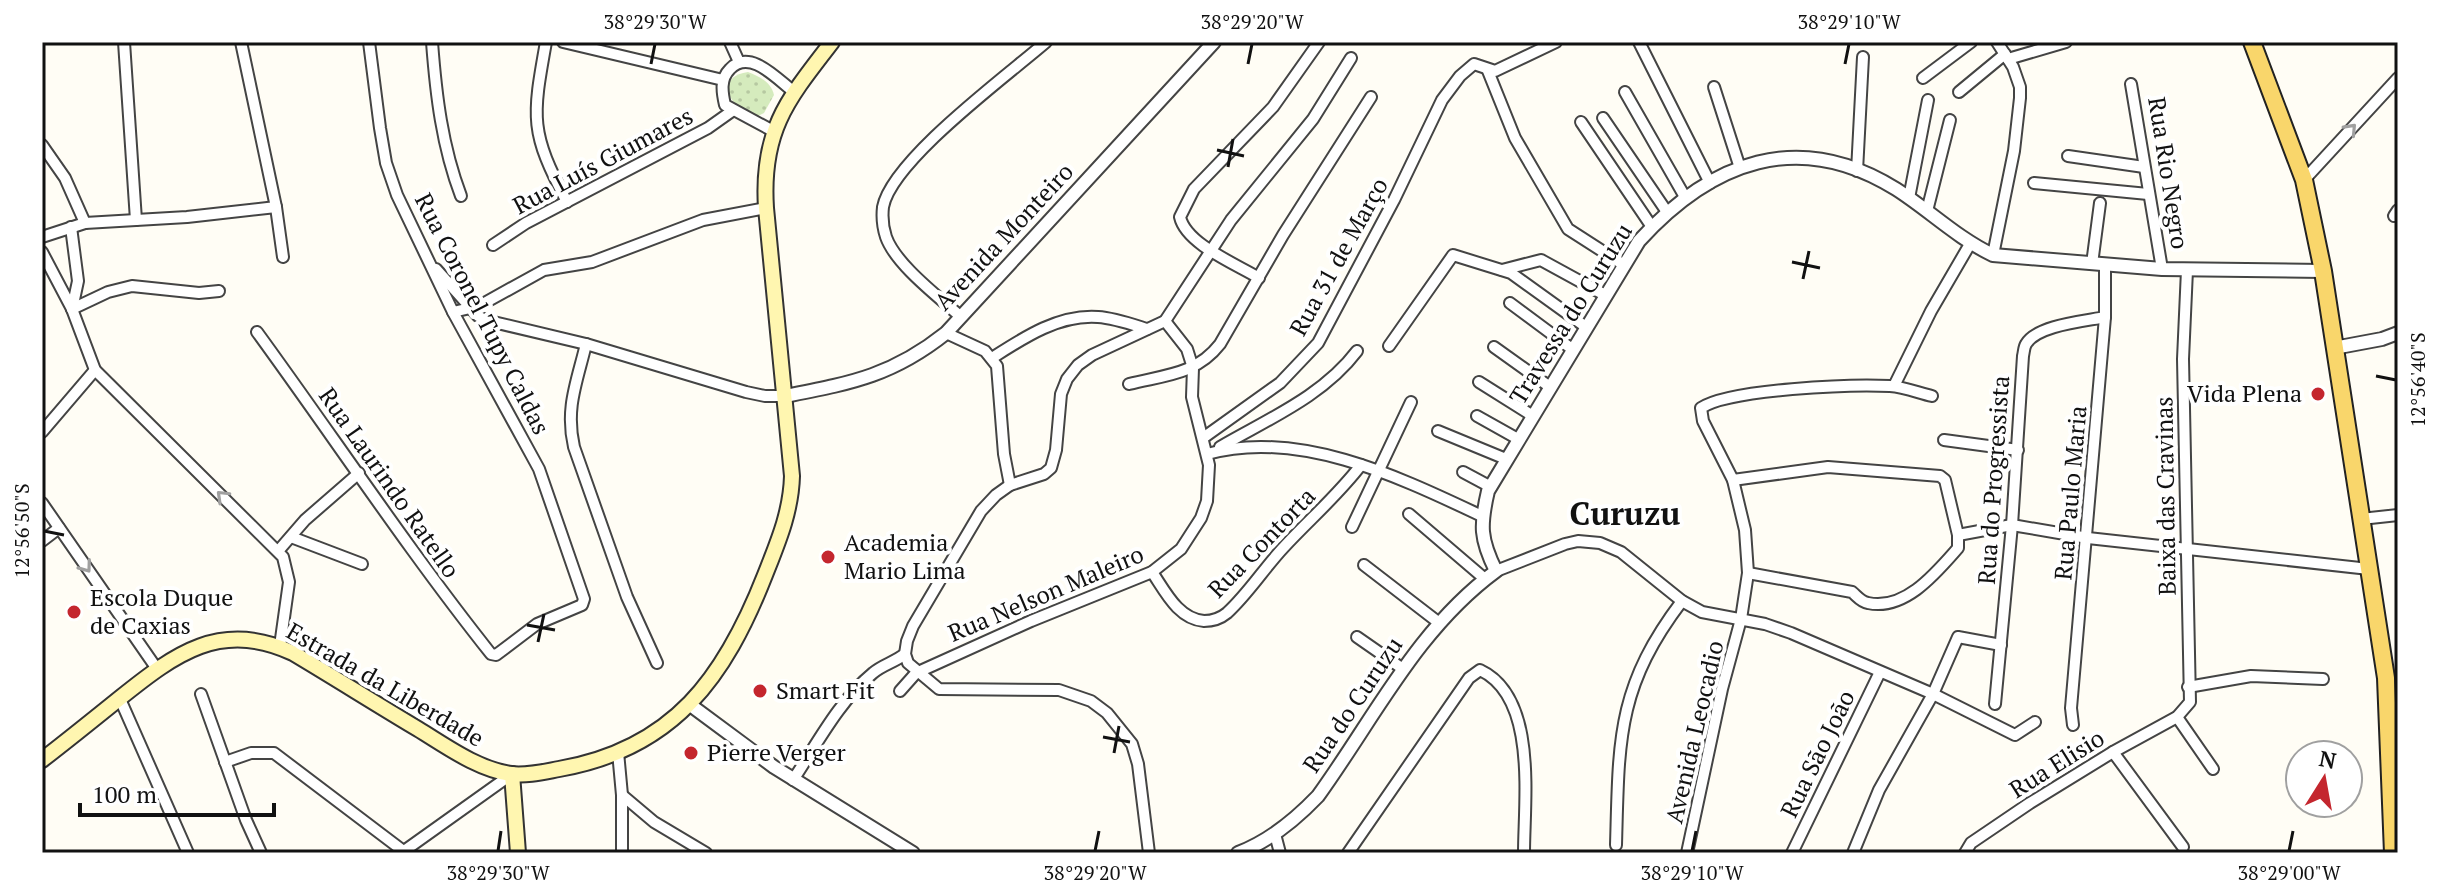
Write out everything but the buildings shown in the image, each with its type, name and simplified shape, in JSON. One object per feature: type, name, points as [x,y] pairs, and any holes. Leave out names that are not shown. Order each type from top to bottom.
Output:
[{"type":"main road","name":"Estrada da Liberdade","points":[[42,760],[157,669],[186,650],[220,640],[249,640],[280,646],[462,755],[512,774],[531,774],[596,761],[659,729],[689,704],[709,682],[737,641],[783,532],[791,495],[792,476],[766,208],[765,167],[773,131],[794,92],[832,42]]},
{"type":"main road","points":[[2252,42],[2304,180],[2323,271],[2389,709],[2393,853]]},
{"type":"main road","points":[[512,774],[518,853]]},
{"type":"street","points":[[124,42],[136,220]]},
{"type":"street","points":[[241,42],[276,207],[283,257]]},
{"type":"street","name":"Rua Coronel Tupy Caldas","points":[[369,42],[386,163],[397,195],[453,312],[539,469],[584,599],[582,605],[537,624],[496,655],[491,654]]},
{"type":"street","points":[[432,42],[440,119],[450,166],[461,196]]},
{"type":"street","points":[[546,42],[536,93],[535,119],[544,159],[567,202]]},
{"type":"street","points":[[563,42],[723,80]]},
{"type":"street","points":[[730,42],[739,62]]},
{"type":"street","points":[[961,317],[891,248],[885,236],[884,205],[905,170],[937,135],[1046,42]]},
{"type":"street","name":"Avenida Monteiro","points":[[785,396],[870,378],[921,353],[946,333],[1214,42]]},
{"type":"street","points":[[1259,278],[1191,237],[1180,217],[1194,189],[1273,107],[1319,42]]},
{"type":"street","points":[[1556,42],[1495,71],[1488,71],[1515,138],[1568,229],[1624,265]]},
{"type":"street","points":[[1639,42],[1710,183]]},
{"type":"street","points":[[1923,78],[1971,42]]},
{"type":"street","points":[[1993,255],[2014,151],[2020,98],[2020,87],[2007,56],[1997,42]]},
{"type":"street","points":[[1959,92],[2007,56],[2066,42]]},
{"type":"street","points":[[1857,171],[1863,57]]},
{"type":"street","points":[[793,780],[838,712],[874,671],[896,662],[905,654],[913,626],[981,511],[1010,485],[1044,474],[1051,468],[1056,450],[1061,394],[1067,379],[1078,365],[1092,355],[1165,321],[1231,220],[1313,119],[1351,58]]},
{"type":"street","points":[[773,131],[725,105],[723,80],[726,73],[739,62],[756,64],[794,92]]},
{"type":"street","name":"Rua 31 de Março","points":[[1203,438],[1280,383],[1318,343],[1394,200],[1442,100],[1460,76],[1474,64],[1488,71]]},
{"type":"street","points":[[2304,180],[2398,78]]},
{"type":"street","name":"Rua Rio Negro","points":[[2131,84],[2162,269]]},
{"type":"street","points":[[1714,87],[1740,168]]},
{"type":"street","points":[[1625,92],[1685,197]]},
{"type":"street","points":[[1129,384],[1193,368],[1208,359],[1371,97]]},
{"type":"street","points":[[1909,198],[1928,100]]},
{"type":"street","name":"Rua Luís Giumares","points":[[493,245],[526,223],[708,128],[732,111]]},
{"type":"street","points":[[1603,118],[1667,212]]},
{"type":"street","points":[[1927,211],[1950,120]]},
{"type":"street","points":[[1581,122],[1652,227]]},
{"type":"street","points":[[42,145],[65,178],[85,223]]},
{"type":"street","points":[[2068,156],[2144,167]]},
{"type":"street","name":"Travessa do Curuzu","points":[[1482,516],[1491,487],[1506,459],[1605,295],[1652,227],[1685,197],[1740,168],[1770,157],[1802,157],[1872,176],[1909,198],[1970,244],[1993,255],[2187,270]]},
{"type":"street","points":[[2034,183],[2148,194]]},
{"type":"street","name":"Rua Paulo Maria","points":[[2073,725],[2071,708],[2105,317],[2098,264],[2100,203]]},
{"type":"street","points":[[42,237],[85,223],[187,217],[276,207]]},
{"type":"street","points":[[453,312],[487,302],[544,270],[592,262],[703,220],[766,208]]},
{"type":"street","points":[[71,227],[78,281],[72,309]]},
{"type":"street","points":[[1932,396],[1894,386],[1950,275],[1970,244]]},
{"type":"street","points":[[42,252],[72,309],[95,370],[279,550],[287,565],[289,582],[280,646]]},
{"type":"street","points":[[1389,346],[1453,255],[1511,273],[1586,327]]},
{"type":"street","points":[[426,258],[470,308],[485,320],[586,344],[746,392],[785,396]]},
{"type":"street","points":[[1502,270],[1541,260],[1605,295]]},
{"type":"street","name":"Rua Rio Negro","points":[[2187,270],[2323,271]]},
{"type":"street","name":"Baixa das Cravinas","points":[[2182,711],[2191,698],[2188,687],[2183,359],[2187,270]]},
{"type":"street","points":[[72,309],[108,292],[132,286],[199,293],[219,291]]},
{"type":"street","points":[[1510,303],[1572,349]]},
{"type":"street","points":[[992,358],[1025,337],[1075,319],[1096,317],[1147,329]]},
{"type":"street","name":"Rua do Progressista","points":[[1995,704],[2026,343],[2034,335],[2047,330],[2105,317]]},
{"type":"street","name":"Rua Nelson Maleiro","points":[[916,673],[1031,621],[1152,572],[1181,549],[1201,518],[1210,482],[1207,454],[1192,397],[1193,368],[1187,349],[1165,321]]},
{"type":"street","name":"Rua Laurindo Ratello","points":[[257,332],[434,582],[491,654]]},
{"type":"street","points":[[946,333],[985,351],[997,366],[1004,454],[1010,485]]},
{"type":"street","points":[[2334,348],[2398,333]]},
{"type":"street","points":[[586,344],[569,423],[574,447],[627,597],[657,663]]},
{"type":"street","points":[[1494,347],[1550,387]]},
{"type":"street","points":[[1207,454],[1320,388],[1344,368],[1357,351]]},
{"type":"street","points":[[42,432],[95,370]]},
{"type":"street","points":[[1479,382],[1533,416]]},
{"type":"street","name":"Avenida Leocadio","points":[[1687,853],[1722,689],[1741,619],[1748,573],[1745,530],[1733,480],[1703,421],[1701,408],[1726,399],[1771,392],[1894,386]]},
{"type":"street","points":[[1352,527],[1411,402]]},
{"type":"street","points":[[1477,416],[1518,439]]},
{"type":"street","points":[[1438,431],[1506,459]]},
{"type":"street","points":[[1944,440],[2018,450]]},
{"type":"street","points":[[1207,454],[1237,447],[1275,448],[1361,465],[1398,476],[1482,516],[1484,544],[1496,571],[1565,544],[1578,541],[1600,543],[1621,552],[1682,601],[1702,612],[1791,633],[1933,694],[2015,735],[2035,722]]},
{"type":"street","name":"Rua Contorta","points":[[1152,572],[1186,616],[1200,621],[1213,620],[1226,614],[1361,465]]},
{"type":"street","points":[[1733,480],[1828,467],[1940,476],[1945,480],[1958,535],[1958,548],[1924,583],[1908,596],[1888,605],[1865,603],[1852,592],[1748,573]]},
{"type":"street","points":[[1463,472],[1491,487]]},
{"type":"street","points":[[279,550],[329,497],[359,473]]},
{"type":"street","points":[[42,503],[157,669]]},
{"type":"street","points":[[1409,514],[1485,579]]},
{"type":"street","points":[[2361,519],[2398,515]]},
{"type":"street","points":[[1958,535],[2012,525],[2088,538],[2369,569]]},
{"type":"street","points":[[42,541],[59,528]]},
{"type":"street","points":[[291,537],[362,564]]},
{"type":"street","points":[[1364,565],[1438,622]]},
{"type":"street","name":"Rua do Curuzu","points":[[1238,853],[1275,834],[1297,818],[1318,796],[1438,622],[1496,571]]},
{"type":"street","points":[[1616,845],[1618,768],[1629,695],[1643,659],[1682,601]]},
{"type":"street","points":[[1357,637],[1403,669]]},
{"type":"street","points":[[1853,853],[1879,790],[1933,694],[1958,637],[2001,645]]},
{"type":"street","points":[[905,654],[916,673],[939,689],[1038,688],[1073,693],[1107,713],[1132,744],[1138,764],[1149,853]]},
{"type":"street","points":[[1348,853],[1469,678],[1480,670],[1503,689],[1516,710],[1520,724],[1524,853]]},
{"type":"street","name":"Rua São João","points":[[1792,853],[1880,672]]},
{"type":"street","points":[[900,691],[916,673]]},
{"type":"street","points":[[2188,687],[2251,676],[2323,679]]},
{"type":"street","points":[[201,694],[261,853]]},
{"type":"street","points":[[120,699],[188,853]]},
{"type":"street","points":[[689,704],[793,780],[913,853]]},
{"type":"street","points":[[2182,711],[2213,769]]},
{"type":"street","name":"Rua Elisio","points":[[1965,853],[1971,843],[2030,803],[2182,711]]},
{"type":"street","points":[[618,752],[622,853]]},
{"type":"street","points":[[2113,752],[2183,847]]},
{"type":"street","points":[[225,762],[251,753],[274,753],[405,852],[512,774]]},
{"type":"street","points":[[622,795],[654,822],[706,853]]},
{"type":"street","points":[[1275,834],[1280,853]]},
{"type":"green space","points":[[748,72],[768,83],[773,90],[774,95],[764,113],[758,116],[739,107],[729,94],[731,80]]},
{"type":"place","name":"Vida Plena","points":[[2318,394]]},
{"type":"place","name":"Academia Mario Lima","points":[[828,557]]},
{"type":"place","name":"Escola Duque de Caxias","points":[[74,612]]},
{"type":"place","name":"Smart Fit","points":[[760,691]]},
{"type":"place","name":"Pierre Verger","points":[[691,753]]},
{"type":"district","name":"Curuzu","points":[[1625,514]]}]
